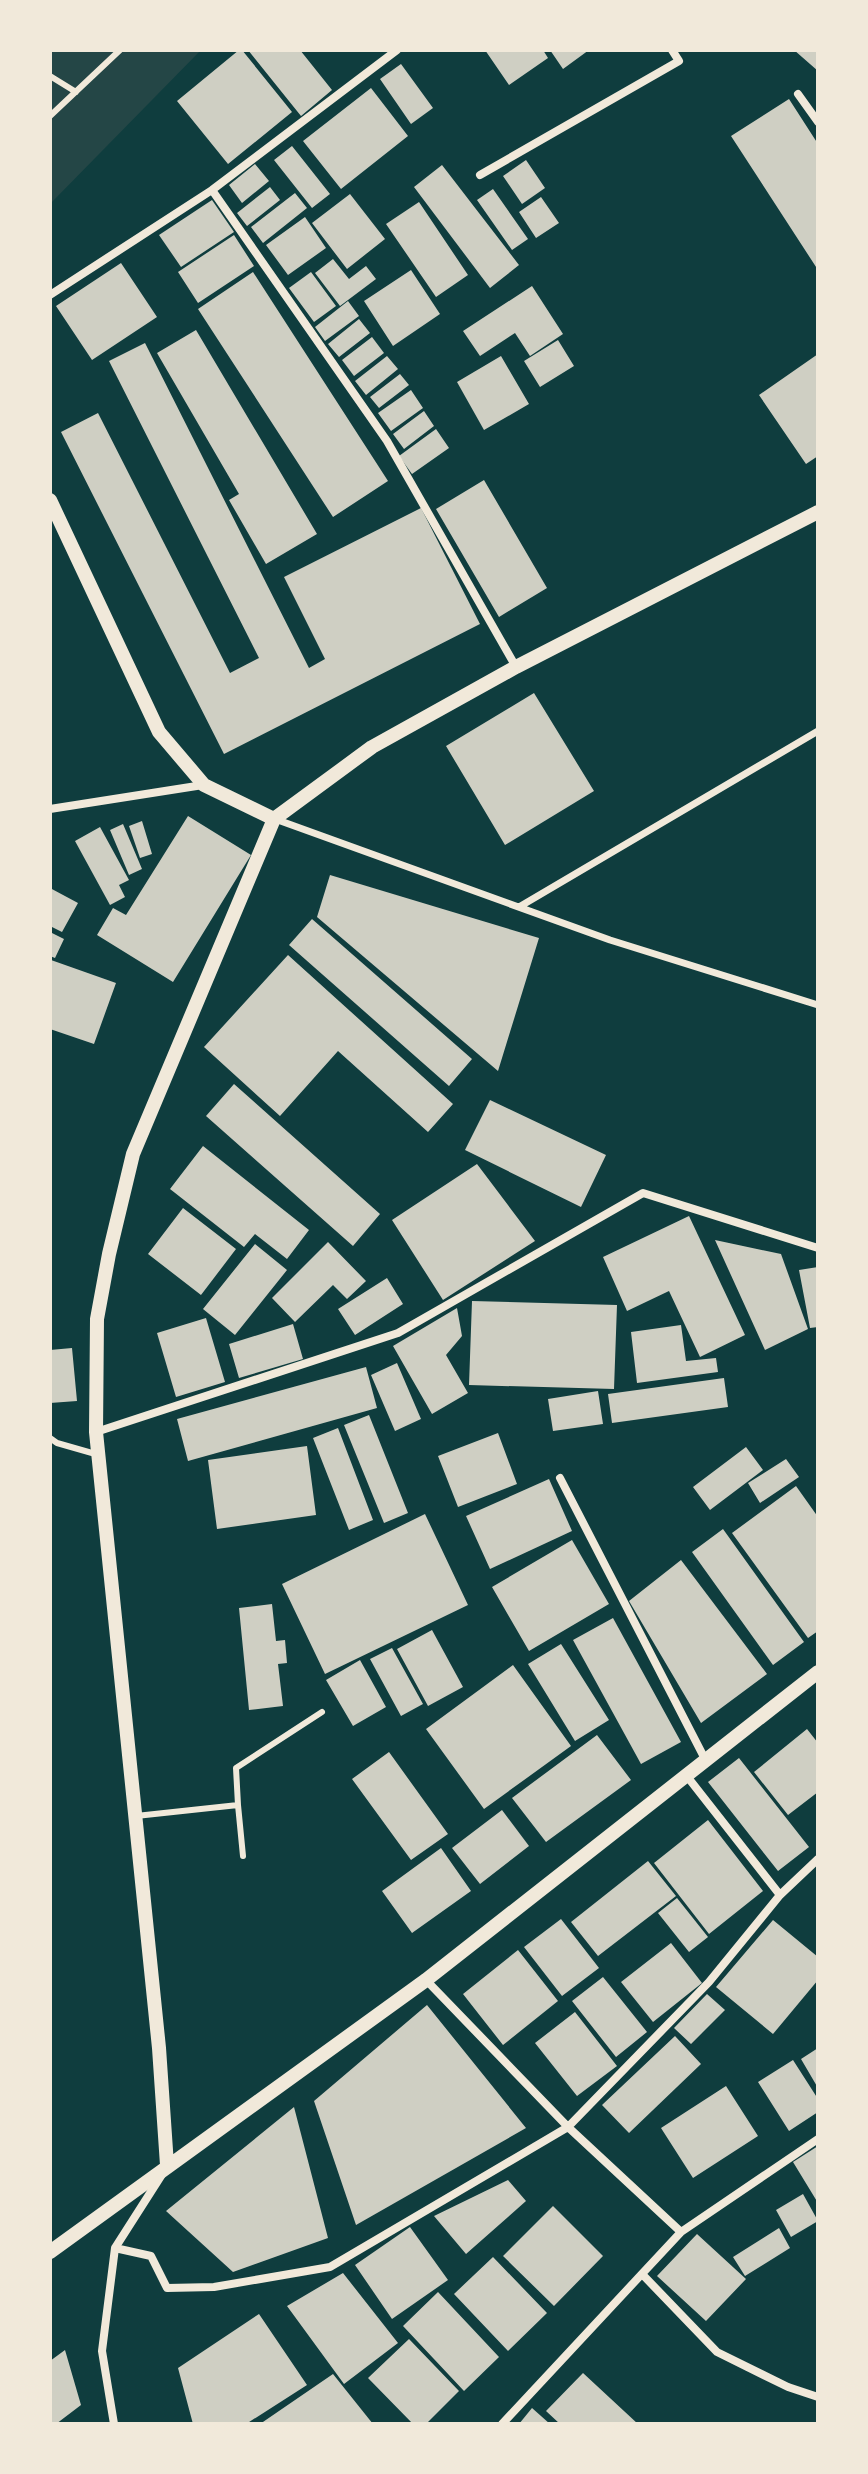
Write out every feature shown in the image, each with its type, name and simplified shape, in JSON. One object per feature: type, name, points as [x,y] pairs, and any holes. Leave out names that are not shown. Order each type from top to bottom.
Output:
[{"type":"street","points":[[50,295],[212,190],[397,50]]},
{"type":"street","points":[[480,175],[679,61],[672,50]]},
{"type":"street","points":[[798,94],[818,122]]},
{"type":"street","points":[[212,190],[387,441],[516,667]]},
{"type":"street","points":[[50,500],[159,732],[204,785],[274,819],[610,940],[818,1005]]},
{"type":"street","points":[[114,2424],[102,2351],[115,2248],[167,2165],[159,2048],[96,1432],[97,1319],[133,1154],[274,819],[372,747],[516,667],[818,512]]},
{"type":"street","points":[[519,907],[818,731]]},
{"type":"street","points":[[50,809],[204,785]]},
{"type":"street","points":[[96,1432],[398,1333],[643,1193],[818,1248]]},
{"type":"street","points":[[560,1478],[706,1761]]},
{"type":"street","points":[[50,2252],[426,1980],[818,1672]]},
{"type":"street","points":[[686,1775],[780,1895]]},
{"type":"street","points":[[115,2248],[151,2256],[167,2288],[214,2287],[330,2267],[568,2127],[709,1982],[780,1895],[818,1859]]},
{"type":"street","points":[[426,1980],[568,2127],[681,2232]]},
{"type":"street","points":[[502,2424],[681,2232],[818,2139]]},
{"type":"street","points":[[642,2274],[717,2352],[788,2387],[818,2397]]},
{"type":"lane","points":[[50,116],[120,50]]},
{"type":"lane","points":[[50,76],[76,92]]},
{"type":"lane","points":[[50,1438],[57,1443],[99,1455]]},
{"type":"lane","points":[[243,1856],[236,1768],[322,1712]]},
{"type":"lane","points":[[136,1816],[238,1805]]},
{"type":"shaded area","points":[[50,50],[201,50],[50,204]]},
{"type":"building","points":[[239,50],[292,112],[228,164],[177,101]]},
{"type":"building","points":[[248,50],[300,50],[332,90],[301,116]]},
{"type":"building","points":[[485,50],[543,50],[548,58],[509,85]]},
{"type":"building","points":[[550,50],[589,50],[563,69]]},
{"type":"building","points":[[794,50],[818,50],[818,71]]},
{"type":"building","points":[[401,64],[433,108],[411,124],[380,79]]},
{"type":"building","points":[[371,88],[408,136],[341,189],[303,141]]},
{"type":"building","points":[[789,99],[818,144],[818,270],[731,136]]},
{"type":"building","points":[[292,146],[330,194],[312,208],[274,160]]},
{"type":"building","points":[[526,160],[545,188],[522,204],[503,176]]},
{"type":"building","points":[[255,164],[269,181],[242,203],[229,185]]},
{"type":"building","points":[[442,165],[519,265],[490,288],[414,187]]},
{"type":"building","points":[[270,187],[280,200],[247,226],[237,213]]},
{"type":"building","points":[[493,189],[528,239],[512,250],[477,200]]},
{"type":"building","points":[[295,193],[307,208],[263,243],[251,227]]},
{"type":"building","points":[[350,194],[385,239],[347,269],[312,223]]},
{"type":"building","points":[[541,197],[559,223],[536,238],[519,212]]},
{"type":"building","points":[[212,200],[234,232],[181,267],[159,235]]},
{"type":"building","points":[[419,202],[468,275],[436,297],[386,224]]},
{"type":"building","points":[[305,217],[326,248],[288,275],[266,245]]},
{"type":"building","points":[[234,235],[254,266],[198,303],[178,272]]},
{"type":"building","points":[[333,259],[349,279],[366,266],[376,279],[340,306],[315,273]]},
{"type":"building","points":[[121,263],[157,317],[92,360],[56,306]]},
{"type":"building","points":[[411,270],[440,314],[393,346],[364,301]]},
{"type":"building","points":[[253,272],[388,481],[333,517],[198,309]]},
{"type":"building","points":[[311,272],[336,306],[314,322],[289,288]]},
{"type":"building","points":[[532,286],[563,334],[530,356],[515,333],[480,356],[463,331]]},
{"type":"building","points":[[348,301],[359,316],[325,341],[315,327]]},
{"type":"building","points":[[359,319],[370,333],[339,357],[328,344]]},
{"type":"building","points":[[196,330],[317,534],[266,564],[229,500],[239,494],[157,353]]},
{"type":"building","points":[[372,337],[384,353],[354,376],[342,360]]},
{"type":"building","points":[[558,340],[574,366],[540,387],[524,361]]},
{"type":"building","points":[[145,343],[309,668],[325,659],[284,577],[421,508],[480,624],[224,754],[61,432],[98,413],[230,673],[259,658],[109,361]]},
{"type":"building","points":[[818,354],[818,456],[806,464],[759,395]]},
{"type":"building","points":[[387,356],[398,369],[366,395],[355,381]]},
{"type":"building","points":[[501,356],[529,404],[484,430],[457,382]]},
{"type":"building","points":[[400,374],[409,385],[379,408],[370,397]]},
{"type":"building","points":[[411,390],[423,408],[391,431],[378,413]]},
{"type":"building","points":[[424,411],[434,426],[404,449],[393,434]]},
{"type":"building","points":[[436,429],[449,448],[412,474],[399,456]]},
{"type":"building","points":[[484,480],[547,588],[499,617],[436,509]]},
{"type":"building","points":[[534,693],[594,791],[505,845],[446,746]]},
{"type":"building","points":[[188,816],[251,855],[173,982],[97,935],[113,908],[126,915]]},
{"type":"building","points":[[142,821],[152,854],[140,858],[129,826]]},
{"type":"building","points":[[123,824],[142,869],[129,875],[110,830]]},
{"type":"building","points":[[100,827],[129,880],[119,885],[125,897],[110,905],[75,841]]},
{"type":"building","points":[[330,875],[539,938],[498,1071],[317,917]]},
{"type":"building","points":[[50,888],[78,903],[62,932],[50,926]]},
{"type":"building","points":[[312,919],[472,1059],[449,1086],[289,945]]},
{"type":"building","points":[[50,932],[64,939],[55,958],[50,956]]},
{"type":"building","points":[[288,955],[453,1104],[428,1132],[338,1051],[280,1116],[204,1047]]},
{"type":"building","points":[[51,960],[116,983],[94,1044],[50,1029]]},
{"type":"building","points":[[234,1084],[380,1214],[353,1246],[206,1116]]},
{"type":"building","points":[[490,1100],[606,1155],[581,1207],[465,1150]]},
{"type":"building","points":[[203,1146],[309,1230],[287,1259],[255,1234],[244,1247],[170,1189]]},
{"type":"building","points":[[477,1164],[535,1241],[443,1300],[392,1220]]},
{"type":"building","points":[[183,1208],[236,1249],[201,1295],[148,1254]]},
{"type":"building","points":[[689,1216],[745,1335],[700,1357],[669,1291],[627,1311],[603,1257]]},
{"type":"building","points":[[715,1240],[781,1254],[808,1329],[765,1350]]},
{"type":"building","points":[[328,1242],[366,1281],[347,1299],[333,1285],[295,1322],[272,1298]]},
{"type":"building","points":[[255,1244],[287,1270],[235,1335],[203,1309]]},
{"type":"building","points":[[818,1267],[818,1327],[810,1328],[799,1270]]},
{"type":"building","points":[[387,1278],[403,1304],[355,1335],[338,1309]]},
{"type":"building","points":[[472,1301],[617,1305],[614,1389],[469,1385]]},
{"type":"building","points":[[457,1308],[462,1336],[446,1355],[468,1393],[432,1414],[393,1346]]},
{"type":"building","points":[[206,1318],[225,1382],[176,1397],[157,1333]]},
{"type":"building","points":[[293,1324],[303,1359],[239,1378],[229,1344]]},
{"type":"building","points":[[681,1325],[686,1361],[716,1358],[718,1372],[637,1383],[631,1332]]},
{"type":"building","points":[[72,1348],[77,1401],[50,1403],[50,1350]]},
{"type":"building","points":[[397,1363],[421,1419],[395,1431],[371,1375]]},
{"type":"building","points":[[366,1367],[377,1408],[188,1461],[177,1419]]},
{"type":"building","points":[[724,1378],[728,1407],[612,1423],[608,1394]]},
{"type":"building","points":[[598,1391],[603,1424],[553,1431],[548,1399]]},
{"type":"building","points":[[369,1415],[408,1513],[384,1523],[344,1425]]},
{"type":"building","points":[[338,1428],[373,1520],[349,1530],[313,1438]]},
{"type":"building","points":[[498,1433],[517,1484],[458,1507],[438,1456]]},
{"type":"building","points":[[307,1446],[316,1515],[217,1529],[208,1460]]},
{"type":"building","points":[[746,1447],[763,1470],[710,1510],[693,1487]]},
{"type":"building","points":[[786,1459],[799,1477],[760,1503],[748,1483]]},
{"type":"building","points":[[549,1479],[572,1531],[490,1569],[466,1516]]},
{"type":"building","points":[[796,1486],[818,1517],[818,1631],[808,1638],[732,1533]]},
{"type":"building","points":[[425,1514],[468,1605],[325,1674],[282,1584]]},
{"type":"building","points":[[723,1529],[804,1642],[773,1665],[692,1552]]},
{"type":"building","points":[[572,1540],[609,1604],[529,1651],[492,1587]]},
{"type":"building","points":[[681,1560],[767,1674],[701,1723],[629,1601]]},
{"type":"building","points":[[272,1604],[276,1641],[285,1640],[287,1663],[278,1664],[283,1706],[249,1710],[239,1608]]},
{"type":"building","points":[[613,1618],[681,1742],[641,1764],[573,1640]]},
{"type":"building","points":[[432,1630],[463,1687],[428,1706],[397,1649]]},
{"type":"building","points":[[561,1644],[609,1720],[575,1741],[528,1664]]},
{"type":"building","points":[[392,1648],[423,1704],[401,1716],[370,1659]]},
{"type":"building","points":[[360,1660],[386,1707],[353,1726],[326,1680]]},
{"type":"building","points":[[513,1665],[571,1746],[484,1809],[426,1729]]},
{"type":"building","points":[[807,1729],[818,1743],[818,1792],[788,1815],[754,1772]]},
{"type":"building","points":[[597,1735],[631,1780],[546,1842],[512,1798]]},
{"type":"building","points":[[389,1752],[448,1834],[411,1860],[352,1779]]},
{"type":"building","points":[[739,1758],[809,1847],[778,1871],[708,1782]]},
{"type":"building","points":[[502,1810],[529,1846],[480,1884],[452,1848]]},
{"type":"building","points":[[708,1820],[763,1891],[709,1934],[654,1863]]},
{"type":"building","points":[[441,1848],[471,1891],[412,1933],[382,1891]]},
{"type":"building","points":[[648,1861],[676,1896],[598,1956],[571,1922]]},
{"type":"building","points":[[677,1898],[708,1937],[689,1952],[658,1913]]},
{"type":"building","points":[[561,1919],[599,1968],[562,1996],[524,1947]]},
{"type":"building","points":[[773,1920],[818,1957],[818,1980],[773,2034],[716,1987]]},
{"type":"building","points":[[671,1943],[702,1983],[653,2022],[621,1982]]},
{"type":"building","points":[[518,1950],[558,2001],[503,2045],[463,1994]]},
{"type":"building","points":[[603,1977],[647,2032],[616,2057],[572,2001]]},
{"type":"building","points":[[707,1994],[725,2010],[691,2044],[674,2028]]},
{"type":"building","points":[[427,2005],[526,2128],[356,2225],[314,2101]]},
{"type":"building","points":[[575,2012],[617,2066],[577,2096],[535,2043]]},
{"type":"building","points":[[675,2036],[701,2064],[629,2133],[602,2105]]},
{"type":"building","points":[[818,2048],[818,2088],[801,2059]]},
{"type":"building","points":[[793,2060],[818,2099],[818,2112],[789,2131],[758,2082]]},
{"type":"building","points":[[726,2086],[758,2136],[693,2178],[661,2128]]},
{"type":"building","points":[[294,2107],[328,2238],[233,2272],[166,2211]]},
{"type":"building","points":[[818,2146],[818,2203],[793,2162]]},
{"type":"building","points":[[508,2180],[526,2201],[466,2254],[434,2216]]},
{"type":"building","points":[[803,2194],[818,2221],[791,2237],[776,2210]]},
{"type":"building","points":[[553,2206],[603,2256],[554,2306],[503,2256]]},
{"type":"building","points":[[410,2227],[448,2280],[392,2319],[355,2265]]},
{"type":"building","points":[[779,2228],[790,2248],[745,2276],[733,2257]]},
{"type":"building","points":[[697,2234],[746,2279],[706,2321],[657,2276]]},
{"type":"building","points":[[493,2257],[547,2313],[508,2351],[454,2294]]},
{"type":"building","points":[[343,2273],[398,2343],[344,2384],[287,2306]]},
{"type":"building","points":[[438,2292],[499,2357],[464,2391],[403,2326]]},
{"type":"building","points":[[259,2314],[307,2385],[246,2424],[193,2424],[178,2368]]},
{"type":"building","points":[[409,2339],[459,2391],[426,2424],[413,2424],[368,2378]]},
{"type":"building","points":[[65,2350],[81,2405],[56,2424],[50,2424],[50,2361]]},
{"type":"building","points":[[583,2373],[638,2424],[560,2424],[546,2411]]},
{"type":"building","points":[[333,2374],[373,2424],[260,2424]]},
{"type":"building","points":[[532,2408],[550,2424],[519,2424]]}]
